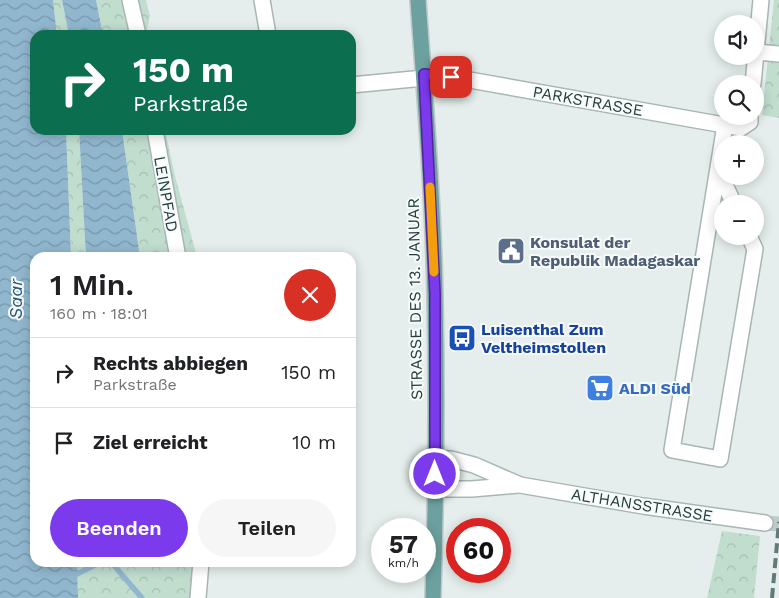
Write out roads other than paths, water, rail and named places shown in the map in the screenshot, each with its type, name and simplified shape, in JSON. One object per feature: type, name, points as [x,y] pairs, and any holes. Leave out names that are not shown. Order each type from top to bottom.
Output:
[{"type":"main road","name":"STRASSE DES 13. JANUAR","points":[[418,0],[424,76],[434,285],[435,490],[433,598]]},
{"type":"street","points":[[130,0],[137,30]]},
{"type":"street","points":[[262,0],[267,30]]},
{"type":"street","points":[[761,15],[762,0]]},
{"type":"street","points":[[764,53],[779,54]]},
{"type":"street","name":"PARKSTRASSE","points":[[356,84],[424,76],[464,79],[714,123]]},
{"type":"street","points":[[723,135],[725,125]]},
{"type":"street","name":"PARKSTRASSE","points":[[725,125],[741,128],[744,125]]},
{"type":"street","name":"LEINPFAD","points":[[156,135],[177,252]]},
{"type":"street","points":[[716,185],[672,450],[720,459],[755,249],[753,245]]},
{"type":"street","name":"ALTHANSSTRASSE","points":[[435,459],[451,459],[474,465],[520,485],[642,506],[765,523]]},
{"type":"street","name":"ALTHANSSTRASSE","points":[[435,490],[520,485]]},
{"type":"street","points":[[198,598],[201,567]]},
{"type":"water","name":"Saar","points":[[0,0],[53,0],[56,30],[30,30],[30,135],[66,135],[71,252],[30,252],[30,567],[77,567],[78,598],[0,598]]},
{"type":"water","points":[[62,0],[96,0],[102,30],[68,30]]},
{"type":"water","points":[[79,135],[123,135],[139,252],[86,252]]},
{"type":"waterway","points":[[70,573],[77,574],[91,567]]},
{"type":"waterway","points":[[115,567],[142,598]]},
{"type":"tunnel","points":[[765,523],[779,524]]},
{"type":"railway","points":[[772,598],[779,522]]},
{"type":"place","name":"Konsulat der Republik Madagaskar","points":[[511,251]]},
{"type":"place","name":"Luisenthal Zum Veltheimstollen","points":[[462,338]]},
{"type":"place","name":"ALDI Süd","points":[[600,388]]}]
